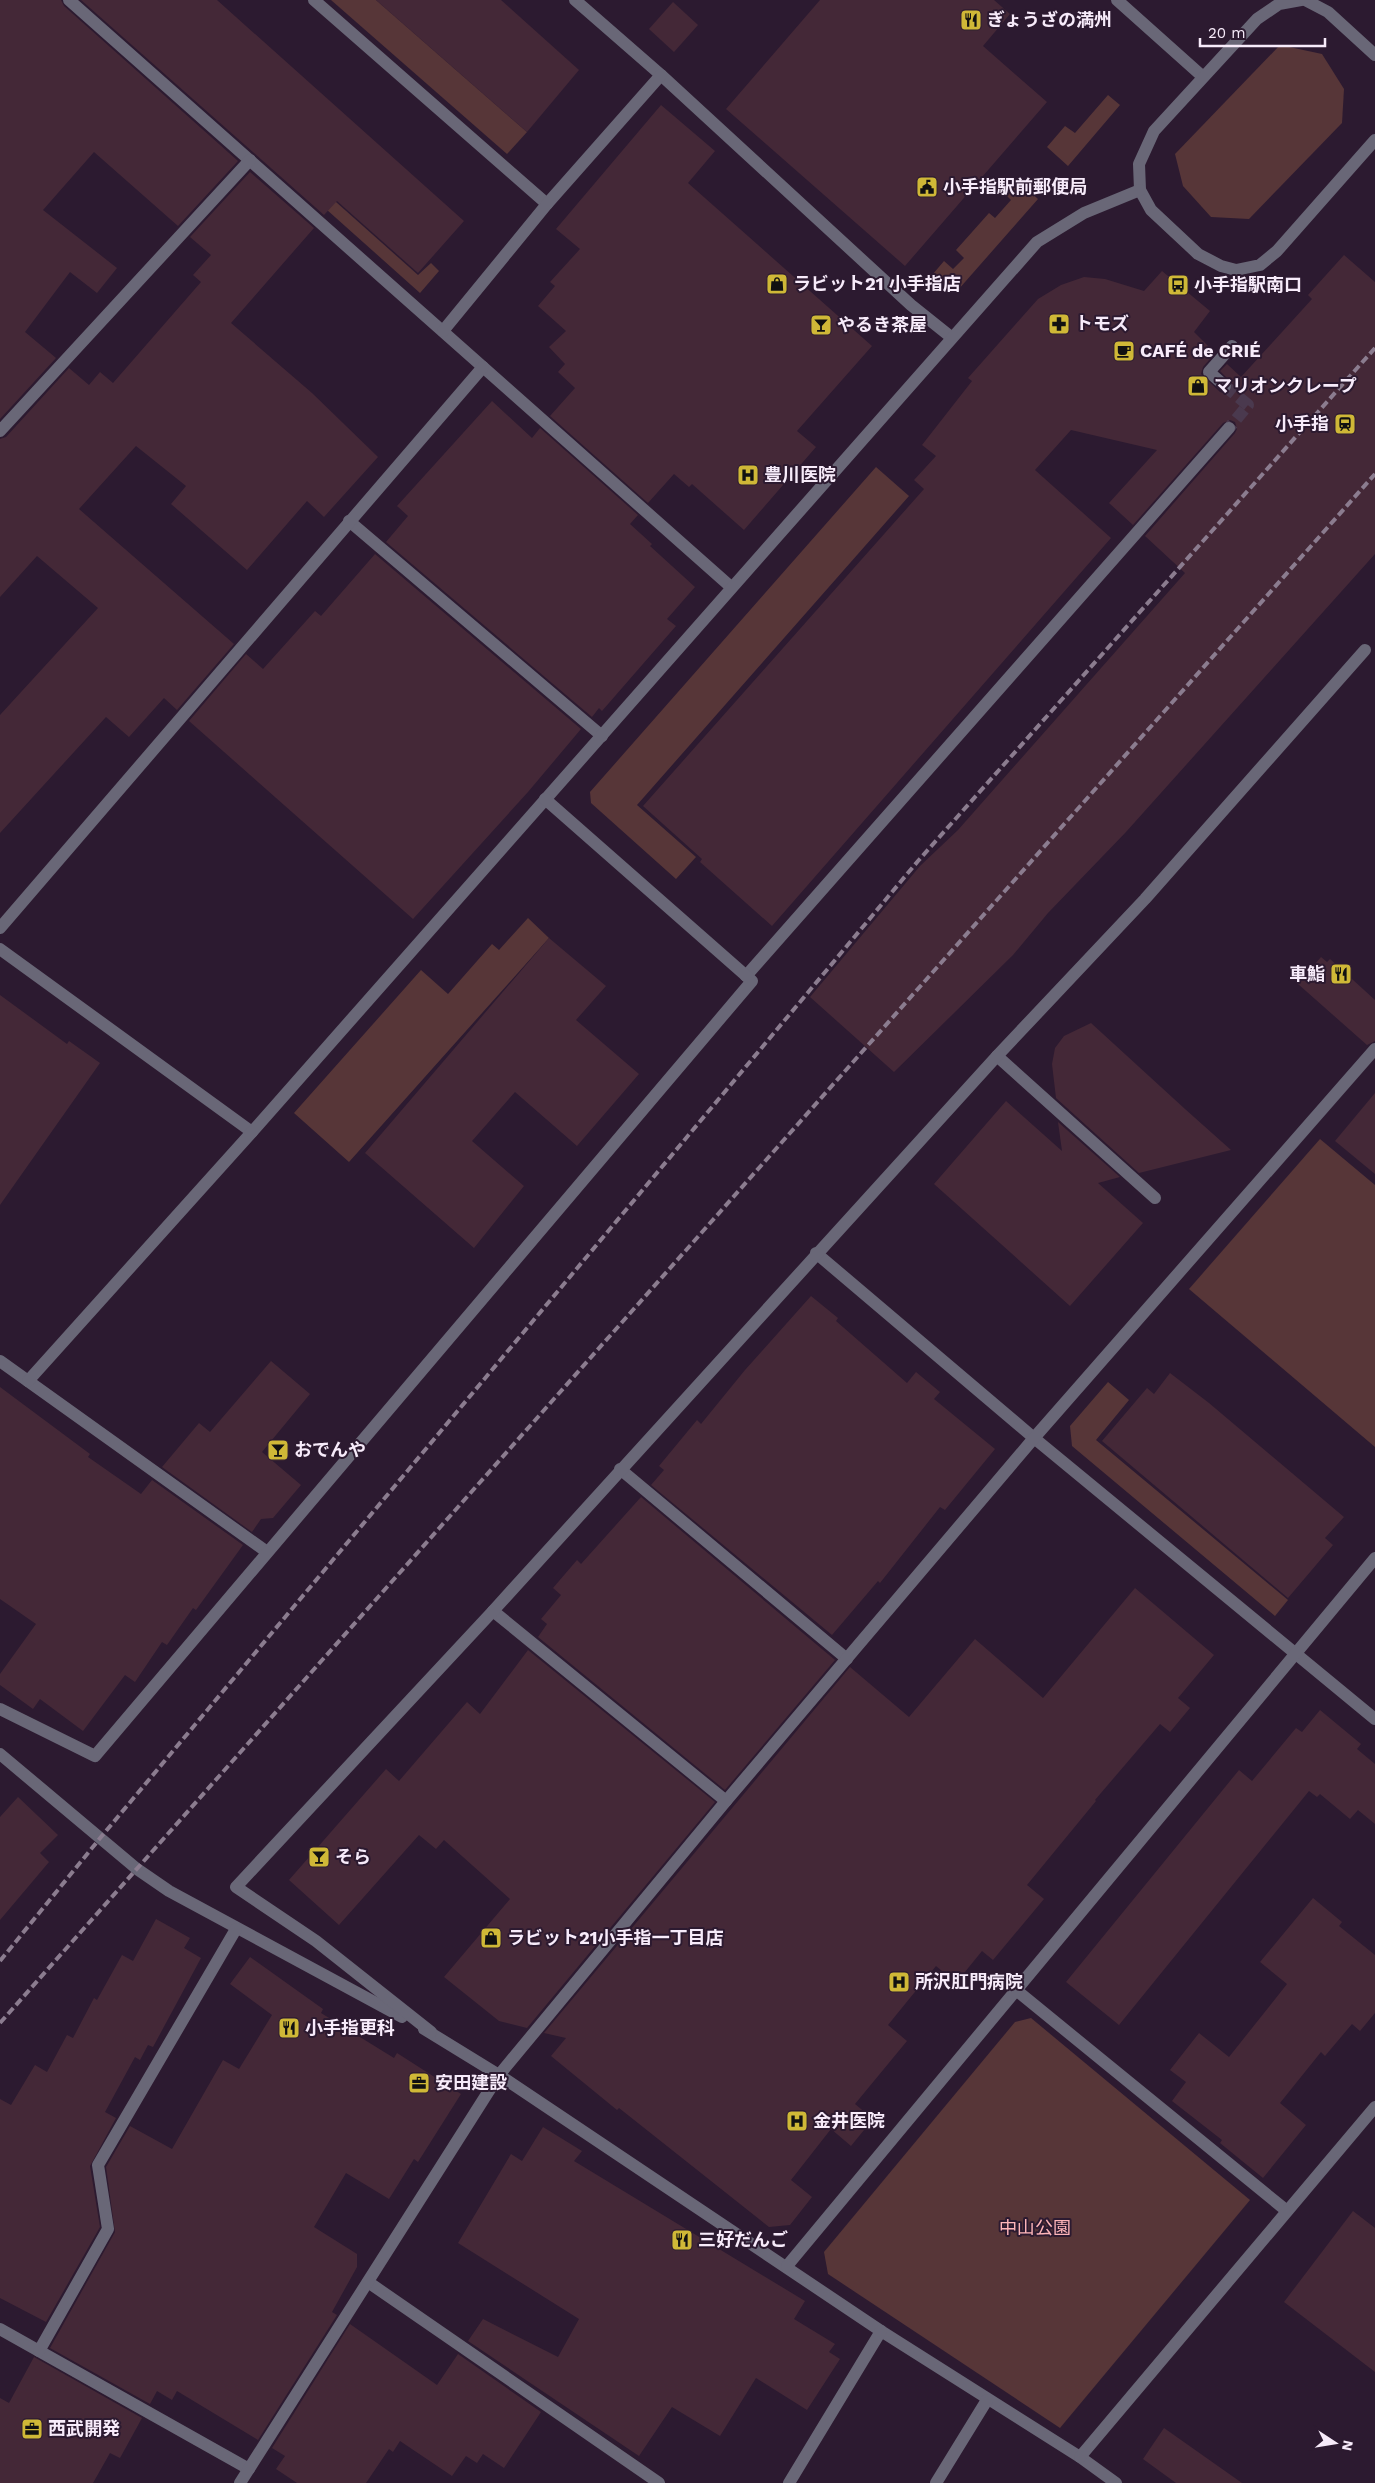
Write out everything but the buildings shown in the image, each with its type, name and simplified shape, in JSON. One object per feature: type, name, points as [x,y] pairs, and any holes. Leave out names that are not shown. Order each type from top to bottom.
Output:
[{"type":"street","points":[[70,0],[732,587]]},
{"type":"street","points":[[314,0],[547,204]]},
{"type":"street","points":[[575,0],[661,76],[911,305],[951,337]]},
{"type":"street","points":[[1117,0],[1202,76]]},
{"type":"street","points":[[1301,0],[1280,2],[1257,19],[1202,76],[1154,131],[1138,164],[1140,190],[1151,210],[1198,254],[1221,266],[1236,270],[1260,264],[1277,251],[1375,140]]},
{"type":"street","points":[[1305,0],[1328,12],[1375,55]]},
{"type":"street","points":[[443,331],[547,204],[661,76]]},
{"type":"street","points":[[0,431],[250,160]]},
{"type":"street","points":[[28,1381],[252,1132],[1036,242],[1084,212],[1140,190]]},
{"type":"street","points":[[1226,386],[1209,372],[1232,346]]},
{"type":"street","points":[[0,928],[483,367]]},
{"type":"street","points":[[746,976],[1228,428]]},
{"type":"street","points":[[349,521],[602,736]]},
{"type":"street","points":[[431,2032],[316,1941],[236,1887],[493,1610],[997,1056],[1145,899],[1365,650]]},
{"type":"street","points":[[0,1709],[94,1756],[752,981],[545,799]]},
{"type":"street","points":[[0,949],[252,1132]]},
{"type":"street","points":[[240,2483],[498,2075],[726,1801],[1034,1438],[1375,1049]]},
{"type":"street","points":[[997,1056],[1154,1198]]},
{"type":"street","points":[[816,1253],[1034,1438],[1375,1719]]},
{"type":"street","points":[[0,1361],[266,1552]]},
{"type":"street","points":[[620,1469],[847,1659]]},
{"type":"street","points":[[787,2266],[1375,1558]]},
{"type":"street","points":[[493,1610],[726,1801]]},
{"type":"street","points":[[0,1754],[137,1869],[169,1892],[431,2032],[787,2266],[881,2331],[987,2400],[1080,2457],[1116,2483]]},
{"type":"street","points":[[39,2351],[108,2229],[98,2165],[236,1929]]},
{"type":"street","points":[[1016,1990],[1287,2211]]},
{"type":"street","points":[[1080,2457],[1375,2107]]},
{"type":"street","points":[[368,2282],[659,2483]]},
{"type":"street","points":[[0,2329],[249,2470]]},
{"type":"street","points":[[789,2483],[881,2331]]},
{"type":"street","points":[[936,2483],[987,2400]]},
{"type":"green space","points":[[92,0],[109,0],[418,275],[431,263],[439,271],[420,293]]},
{"type":"green space","points":[[331,0],[376,0],[527,132],[507,154]]},
{"type":"green space","points":[[1280,45],[1322,54],[1344,89],[1342,123],[1249,219],[1211,217],[1183,186],[1175,154]]},
{"type":"green space","points":[[1108,95],[1120,105],[1068,166],[1047,147],[1065,126],[1075,133]]},
{"type":"green space","points":[[1016,179],[1038,199],[958,290],[939,290],[927,281],[944,261],[953,269],[964,258],[956,250],[989,213],[995,218],[1011,200],[1004,193]]},
{"type":"green space","points":[[876,467],[909,496],[637,805],[696,857],[676,879],[591,803],[590,792]]},
{"type":"green space","points":[[528,918],[549,938],[349,1162],[294,1113],[421,970],[448,994],[492,944],[499,950]]},
{"type":"green space","points":[[1320,1139],[1375,1185],[1375,1447],[1189,1289]]},
{"type":"green space","points":[[1108,1382],[1129,1400],[1096,1440],[1288,1600],[1275,1616],[1072,1446],[1070,1426]]},
{"type":"green space","name":"中山公園","points":[[1031,2018],[1250,2200],[1060,2428],[828,2274],[824,2252],[1015,2022]]},
{"type":"tunnel","points":[[1225,386],[1248,405],[1229,428]]},
{"type":"railway","points":[[0,1961],[101,1837],[918,861],[1375,348]]},
{"type":"railway","points":[[0,2023],[1375,474]]},
{"type":"place","name":"ぎょうざの満州","points":[[971,20]]},
{"type":"place","name":"小手指駅前郵便局","points":[[927,187]]},
{"type":"place","name":"ラビット21 小手指店","points":[[777,284]]},
{"type":"place","name":"小手指駅南口","points":[[1178,285]]},
{"type":"place","name":"トモズ","points":[[1059,324]]},
{"type":"place","name":"やるき茶屋","points":[[821,325]]},
{"type":"place","name":"CAFÉ de CRIÉ","points":[[1124,351]]},
{"type":"place","name":"マリオンクレープ","points":[[1198,386]]},
{"type":"place","name":"小手指","points":[[1345,424]]},
{"type":"place","name":"豊川医院","points":[[748,475]]},
{"type":"place","name":"車鮨","points":[[1341,974]]},
{"type":"place","name":"おでんや","points":[[278,1450]]},
{"type":"place","name":"そら","points":[[319,1857]]},
{"type":"place","name":"ラビット21小手指一丁目店","points":[[491,1938]]},
{"type":"place","name":"所沢肛門病院","points":[[899,1982]]},
{"type":"place","name":"小手指更科","points":[[289,2028]]},
{"type":"place","name":"安田建設","points":[[419,2083]]},
{"type":"place","name":"金井医院","points":[[797,2121]]},
{"type":"place","name":"三好だんご","points":[[682,2240]]},
{"type":"place","name":"西武開発","points":[[32,2429]]}]
